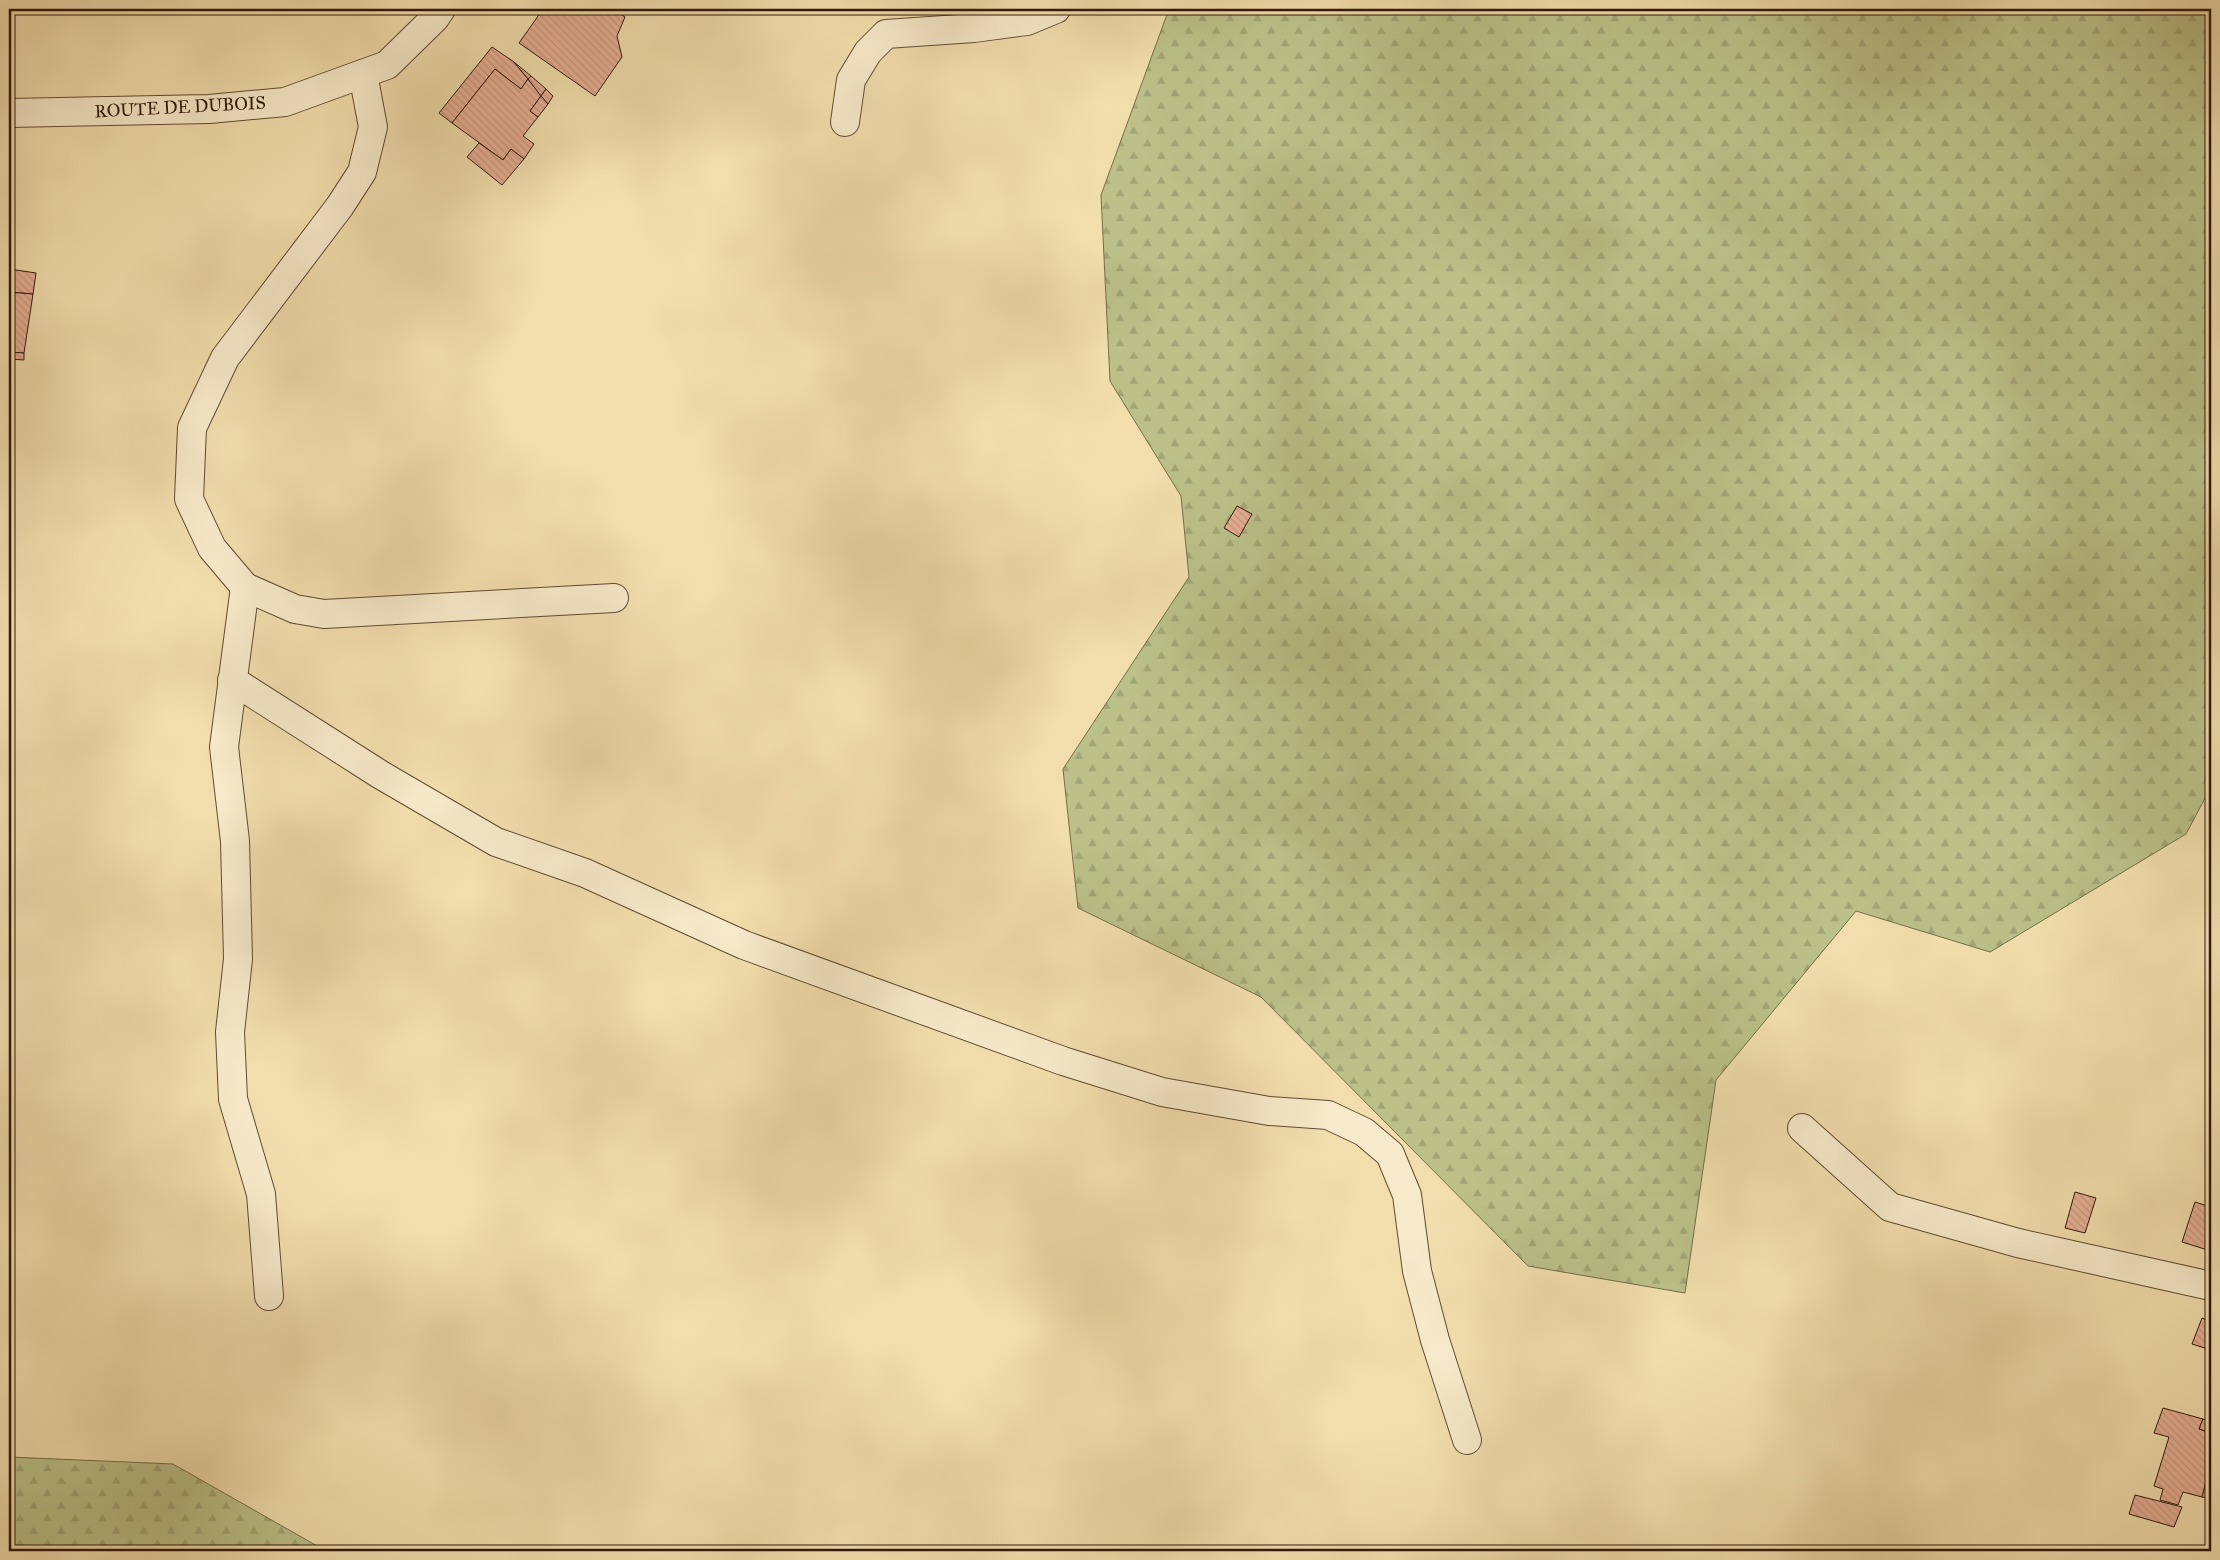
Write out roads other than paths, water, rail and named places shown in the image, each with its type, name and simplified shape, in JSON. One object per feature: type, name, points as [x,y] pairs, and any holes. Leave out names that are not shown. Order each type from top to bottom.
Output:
[{"type":"street","name":"ROUTE DE DUBOIS","points":[[9,112],[209,109],[285,102],[387,65],[435,18],[441,9]]},
{"type":"street","points":[[845,122],[851,80],[868,52],[886,34],[974,28],[1027,21],[1056,9]]},
{"type":"street","points":[[363,74],[373,128],[362,172],[340,206],[225,358],[192,428],[189,499],[212,548],[245,587],[295,609],[324,614],[614,598]]},
{"type":"street","points":[[245,587],[224,747],[235,841],[238,949],[230,1032],[233,1099],[261,1194],[269,1296]]},
{"type":"street","points":[[232,680],[381,775],[496,842],[585,873],[744,945],[1063,1061],[1162,1092],[1270,1112],[1328,1115],[1364,1132],[1390,1154],[1407,1195],[1417,1270],[1435,1340],[1467,1440]]},
{"type":"street","points":[[1802,1128],[1890,1207],[2018,1243],[2211,1286]]}]
